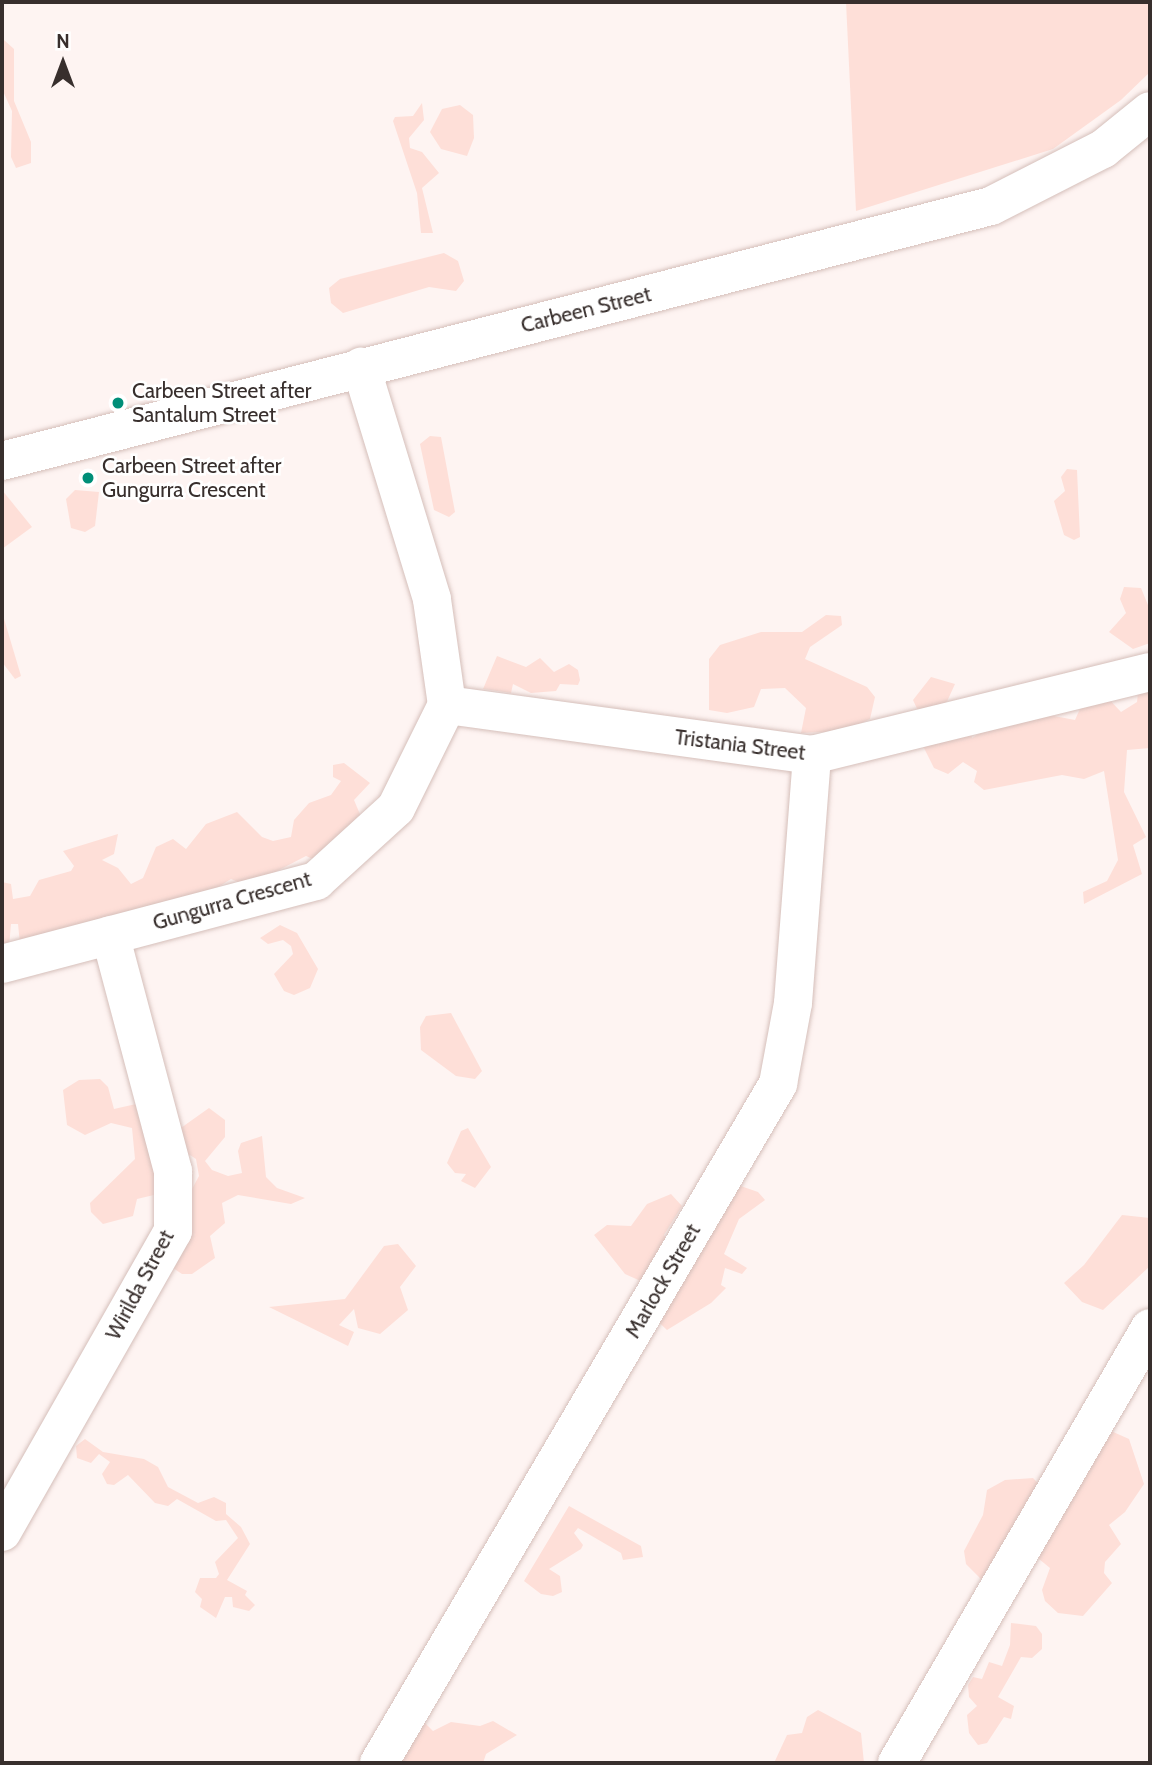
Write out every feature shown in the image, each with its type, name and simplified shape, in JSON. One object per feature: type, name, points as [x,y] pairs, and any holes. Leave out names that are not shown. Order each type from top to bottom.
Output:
[{"type":"street","name":"Carbeen Street","points":[[2,461],[991,206],[1102,149],[1150,111]]},
{"type":"street","points":[[361,367],[432,599],[447,705]]},
{"type":"street","name":"Tristania Street","points":[[447,705],[812,755],[1150,672]]},
{"type":"street","name":"Gungurra Crescent","points":[[2,964],[316,881],[396,808],[447,705]]},
{"type":"street","name":"Marlock Street","points":[[379,1763],[778,1084],[793,1003],[812,755]]},
{"type":"street","name":"Wirilda Street","points":[[2,1532],[173,1231],[173,1171],[110,935]]},
{"type":"street","points":[[897,1763],[1150,1328]]},
{"type":"shaded area","points":[[846,2],[1150,2],[1150,72],[1121,100],[1053,149],[856,211]]},
{"type":"shaded area","points":[[4,40],[14,49],[14,101],[31,142],[31,163],[16,168],[11,157],[12,111],[2,89]]},
{"type":"shaded area","points":[[422,103],[424,120],[409,138],[410,148],[422,152],[439,173],[422,188],[433,233],[421,233],[417,193],[393,121],[395,117],[413,116]]},
{"type":"shaded area","points":[[460,105],[473,115],[474,138],[467,156],[441,149],[430,132],[442,109]]},
{"type":"shaded area","points":[[444,253],[458,261],[464,281],[456,291],[429,287],[343,313],[331,303],[329,288],[340,279]]},
{"type":"shaded area","points":[[430,436],[441,437],[455,512],[449,517],[434,510],[420,444]]},
{"type":"shaded area","points":[[1067,469],[1077,470],[1080,537],[1074,540],[1064,535],[1054,501],[1065,491],[1061,477]]},
{"type":"shaded area","points":[[2,490],[32,527],[2,549]]},
{"type":"shaded area","points":[[75,490],[99,492],[95,526],[85,532],[71,528],[66,499]]},
{"type":"shaded area","points":[[1124,587],[1141,588],[1150,610],[1150,643],[1133,649],[1109,632],[1126,613],[1120,599]]},
{"type":"shaded area","points":[[2,612],[21,676],[15,679],[2,662]]},
{"type":"shaded area","points":[[826,615],[841,616],[842,625],[810,647],[805,659],[867,687],[875,697],[870,719],[845,731],[801,733],[806,708],[785,688],[761,689],[754,707],[727,713],[709,710],[709,659],[720,645],[761,632],[802,632]]},
{"type":"shaded area","points":[[497,656],[526,667],[540,658],[554,672],[569,664],[578,670],[580,680],[578,685],[560,684],[556,691],[531,693],[513,684],[511,693],[483,689]]},
{"type":"shaded area","points":[[931,677],[955,684],[939,719],[970,728],[972,738],[1009,715],[1046,706],[1054,716],[1075,720],[1083,702],[1107,697],[1121,712],[1137,702],[1138,692],[1150,688],[1150,748],[1127,750],[1124,792],[1146,837],[1133,845],[1142,874],[1084,904],[1083,892],[1107,881],[1118,860],[1104,771],[1084,779],[1062,775],[984,790],[974,782],[977,771],[963,762],[948,774],[934,768],[923,746],[931,739],[913,700]]},
{"type":"shaded area","points":[[344,763],[370,783],[354,800],[367,831],[325,864],[306,856],[248,886],[231,879],[191,904],[20,944],[18,924],[11,924],[9,947],[2,954],[2,882],[11,884],[13,899],[30,896],[39,880],[71,871],[74,866],[63,851],[118,834],[114,854],[102,860],[118,868],[131,884],[143,878],[156,847],[173,839],[186,849],[206,824],[237,812],[262,837],[273,841],[291,837],[294,820],[309,803],[331,795],[341,781],[333,777],[333,765]]},
{"type":"shaded area","points":[[280,925],[297,933],[318,969],[310,988],[294,995],[284,991],[274,974],[293,954],[291,946],[283,940],[268,944],[260,938]]},
{"type":"shaded area","points":[[451,1013],[482,1071],[475,1079],[456,1076],[421,1050],[420,1027],[426,1016]]},
{"type":"shaded area","points":[[100,1079],[108,1087],[114,1109],[136,1104],[178,1130],[209,1108],[225,1120],[225,1137],[205,1161],[212,1170],[228,1176],[242,1173],[238,1151],[241,1143],[262,1136],[266,1177],[277,1188],[305,1198],[291,1204],[238,1195],[222,1203],[225,1223],[210,1236],[215,1258],[192,1274],[182,1274],[173,1268],[185,1202],[199,1176],[196,1159],[190,1155],[183,1158],[158,1194],[137,1199],[133,1216],[103,1224],[91,1212],[90,1203],[135,1159],[132,1128],[111,1123],[85,1135],[67,1125],[63,1090],[79,1080]]},
{"type":"shaded area","points":[[468,1128],[491,1167],[475,1188],[461,1181],[466,1174],[455,1173],[447,1163],[461,1131]]},
{"type":"shaded area","points":[[735,1184],[758,1192],[765,1200],[739,1219],[724,1254],[747,1268],[742,1274],[725,1268],[721,1285],[726,1288],[711,1303],[667,1330],[651,1315],[665,1292],[625,1274],[594,1235],[607,1225],[631,1226],[647,1204],[671,1194],[682,1206],[664,1235],[673,1249]]},
{"type":"shaded area","points":[[1122,1215],[1150,1218],[1150,1266],[1103,1310],[1082,1302],[1064,1283],[1084,1265]]},
{"type":"shaded area","points":[[398,1244],[416,1266],[400,1287],[408,1310],[380,1334],[358,1328],[354,1309],[339,1325],[354,1332],[348,1346],[269,1307],[345,1299],[384,1246]]},
{"type":"shaded area","points":[[1111,1431],[1129,1439],[1144,1484],[1125,1512],[1109,1525],[1121,1544],[1105,1562],[1104,1573],[1112,1583],[1083,1616],[1058,1613],[1045,1601],[1042,1590],[1050,1568],[1039,1559],[1037,1550]]},
{"type":"shaded area","points":[[85,1439],[103,1452],[144,1459],[158,1467],[168,1487],[198,1503],[214,1497],[226,1503],[226,1514],[241,1527],[250,1544],[227,1580],[247,1591],[245,1595],[255,1605],[249,1611],[233,1607],[232,1597],[225,1597],[216,1618],[200,1607],[202,1599],[195,1592],[200,1578],[216,1578],[219,1574],[215,1562],[238,1538],[226,1520],[216,1521],[177,1499],[168,1506],[155,1503],[128,1475],[114,1485],[107,1484],[102,1474],[110,1462],[99,1454],[91,1463],[77,1458],[76,1446]]},
{"type":"shaded area","points":[[1033,1478],[1053,1499],[994,1582],[981,1579],[966,1564],[964,1551],[983,1515],[987,1490],[1005,1480]]},
{"type":"shaded area","points":[[569,1506],[641,1546],[643,1557],[623,1560],[621,1553],[578,1528],[574,1533],[583,1545],[581,1549],[549,1569],[560,1576],[562,1592],[553,1596],[541,1594],[524,1581]]},
{"type":"shaded area","points":[[1011,1623],[1036,1626],[1042,1634],[1042,1649],[1032,1658],[1021,1657],[998,1697],[1014,1706],[1011,1719],[1004,1717],[987,1743],[978,1745],[969,1733],[967,1715],[977,1706],[969,1697],[968,1685],[973,1677],[982,1679],[989,1662],[1002,1666],[1010,1645]]},
{"type":"shaded area","points":[[818,1710],[861,1733],[864,1763],[774,1763],[787,1735],[802,1733],[807,1717]]},
{"type":"shaded area","points":[[493,1721],[517,1735],[486,1754],[483,1763],[386,1763],[424,1722],[433,1731],[451,1722],[480,1726]]},
{"type":"place","name":"Carbeen Street after Santalum Street","points":[[118,403]]},
{"type":"place","name":"Carbeen Street after Gungurra Crescent","points":[[88,478]]}]
